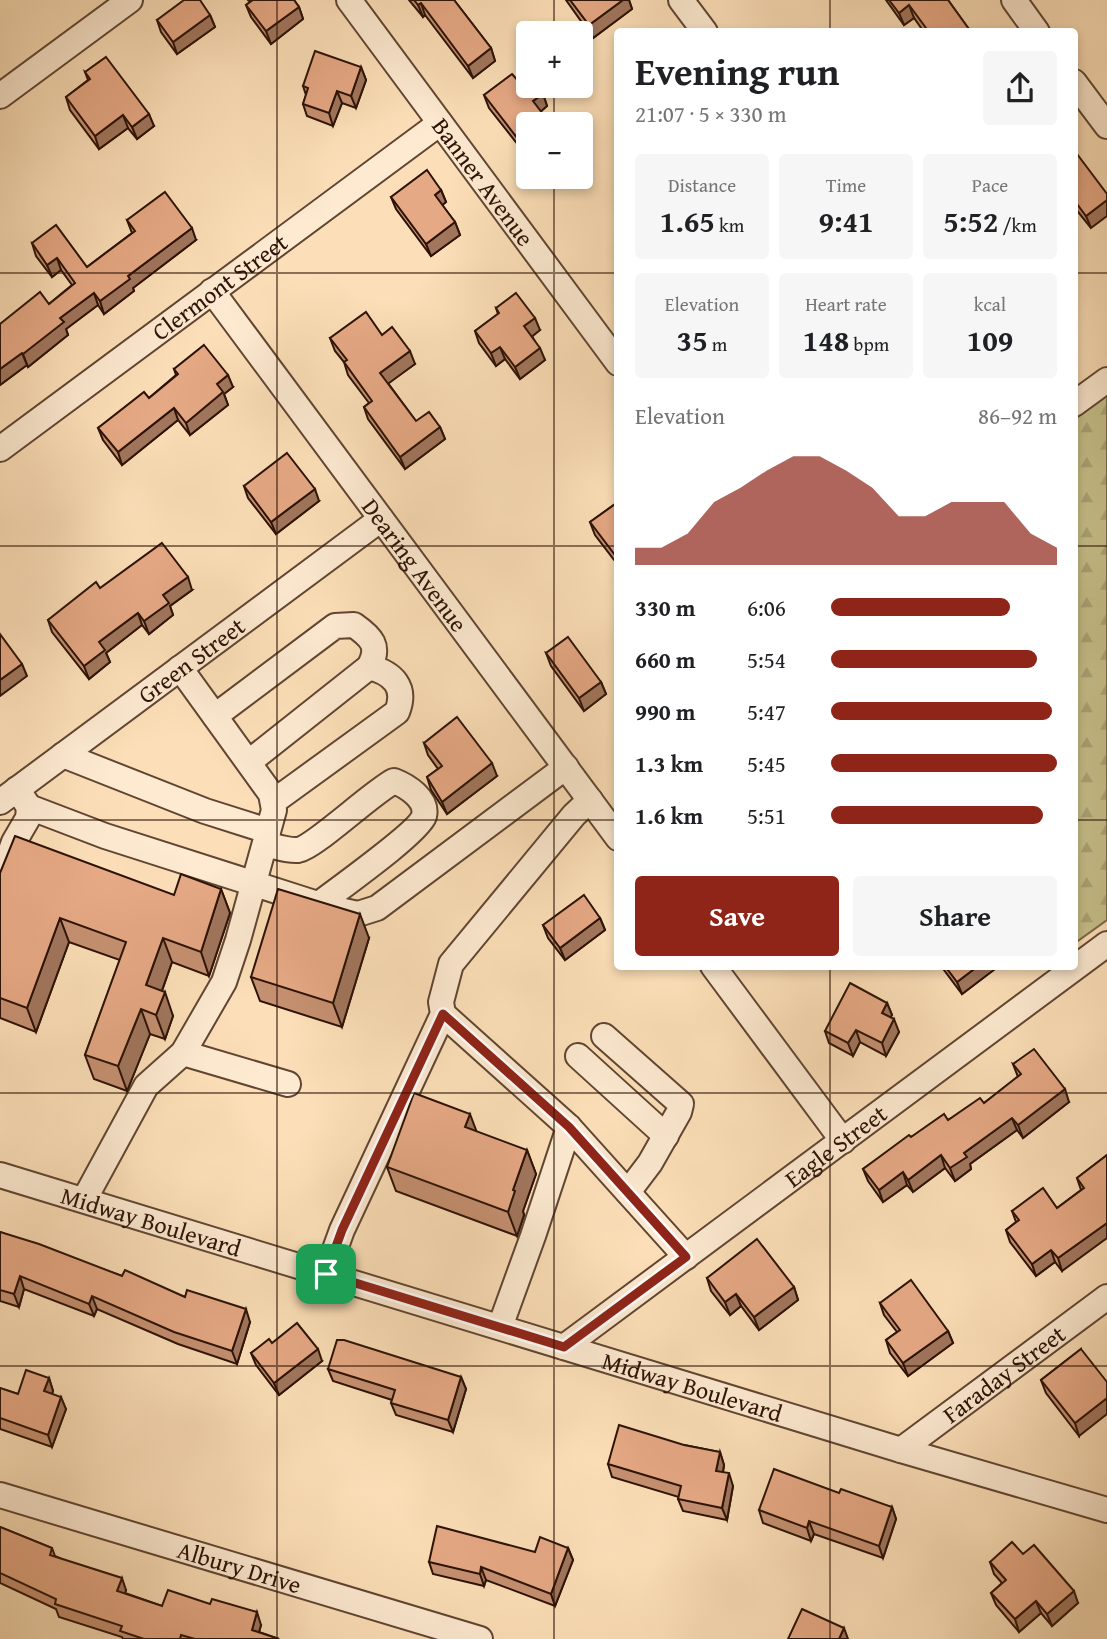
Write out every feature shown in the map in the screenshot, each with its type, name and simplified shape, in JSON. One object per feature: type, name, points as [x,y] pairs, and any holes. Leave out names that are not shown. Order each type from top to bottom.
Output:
[{"type":"street","points":[[0,96],[130,0]]},
{"type":"street","name":"Banner Avenue","points":[[349,0],[614,358]]},
{"type":"street","points":[[681,0],[702,28]]},
{"type":"street","points":[[1014,0],[1034,28]]},
{"type":"street","points":[[1078,87],[1107,126]]},
{"type":"street","name":"Clermont Street","points":[[0,449],[440,123]]},
{"type":"street","name":"Dearing Avenue","points":[[212,291],[614,833]]},
{"type":"street","points":[[1078,401],[1107,380]]},
{"type":"street","name":"Green Street","points":[[15,799],[63,755],[381,519]]},
{"type":"street","points":[[215,716],[335,626],[354,625],[365,633],[373,645],[375,656],[369,667],[249,762]]},
{"type":"street","points":[[273,802],[397,712],[402,700],[395,681],[385,671],[369,667]]},
{"type":"street","points":[[84,1200],[146,1086],[183,1053],[224,982],[274,810],[271,794],[180,668]]},
{"type":"street","points":[[63,755],[298,850],[394,781],[407,786],[418,797],[425,811],[423,820],[319,904]]},
{"type":"street","points":[[15,799],[105,836],[253,884],[358,914],[377,908],[566,768]]},
{"type":"street","points":[[0,881],[14,842],[28,818],[15,799]]},
{"type":"street","points":[[326,1274],[342,1230],[443,1014],[441,1002],[451,964],[574,815],[590,800]]},
{"type":"street","name":"Eagle Street","points":[[1078,962],[1107,944]]},
{"type":"street","points":[[716,970],[842,1141]]},
{"type":"street","name":"Eagle Street","points":[[564,1347],[842,1141],[1066,970]]},
{"type":"street","points":[[443,1014],[569,1127],[686,1257]]},
{"type":"street","points":[[604,1036],[681,1104],[650,1163],[628,1192]]},
{"type":"street","points":[[183,1053],[288,1084]]},
{"type":"street","points":[[578,1056],[666,1136]]},
{"type":"street","points":[[500,1327],[569,1127]]},
{"type":"street","name":"Midway Boulevard","points":[[0,1175],[901,1450],[1107,1510]]},
{"type":"street","name":"Faraday Street","points":[[901,1450],[1107,1297]]},
{"type":"street","name":"Albury Drive","points":[[0,1495],[480,1639]]},
{"type":"green space","points":[[1107,395],[1107,920],[1078,941],[1078,417]]},
{"type":"building","points":[[184,0],[200,0],[210,15],[173,42],[157,20]]},
{"type":"building","points":[[253,0],[294,0],[299,7],[266,31],[246,5]]},
{"type":"building","points":[[414,0],[454,0],[491,48],[468,66],[421,3],[418,5]]},
{"type":"building","points":[[570,0],[623,0],[593,22],[586,21]]},
{"type":"building","points":[[889,0],[948,0],[968,28],[926,28],[909,5],[899,13]]},
{"type":"building","points":[[315,51],[361,67],[351,96],[337,91],[329,113],[303,104],[308,88],[303,86]]},
{"type":"building","points":[[106,57],[149,114],[132,127],[123,115],[95,136],[66,97],[90,79],[85,72]]},
{"type":"building","points":[[512,74],[516,78],[516,98],[537,98],[533,101],[541,112],[516,112],[516,136],[484,95]]},
{"type":"building","points":[[1078,155],[1107,194],[1107,200],[1086,216],[1078,205]]},
{"type":"building","points":[[427,170],[441,190],[435,195],[455,222],[426,244],[391,197]]},
{"type":"building","points":[[165,192],[192,228],[128,276],[130,279],[100,301],[94,293],[60,318],[64,322],[0,369],[0,324],[40,292],[49,304],[75,283],[57,258],[47,265],[32,243],[56,225],[87,267],[135,231],[127,220]]},
{"type":"building","points":[[516,293],[535,318],[524,326],[540,348],[515,367],[500,347],[491,353],[475,331],[499,313],[496,308]]},
{"type":"building","points":[[366,312],[382,335],[392,327],[410,351],[380,373],[416,421],[429,412],[440,427],[400,457],[364,407],[372,401],[330,338]]},
{"type":"building","points":[[204,345],[228,375],[217,384],[223,392],[186,423],[174,408],[118,452],[98,428],[144,392],[149,398],[178,374],[174,369]]},
{"type":"building","points":[[287,453],[315,489],[271,522],[244,486]]},
{"type":"building","points":[[614,505],[614,554],[590,522]]},
{"type":"building","points":[[162,543],[188,577],[163,595],[169,603],[144,621],[138,613],[99,642],[105,650],[84,666],[48,620],[96,582],[100,588]]},
{"type":"building","points":[[0,634],[22,664],[0,680]]},
{"type":"building","points":[[568,637],[601,682],[579,698],[546,653]]},
{"type":"building","points":[[457,717],[492,763],[442,802],[427,777],[442,766],[424,743]]},
{"type":"building","points":[[15,836],[174,895],[181,874],[221,889],[201,952],[163,938],[146,985],[165,992],[156,1015],[141,1009],[118,1066],[85,1055],[126,942],[60,918],[27,1008],[0,998],[0,873]]},
{"type":"building","points":[[278,889],[360,914],[333,1003],[251,977]]},
{"type":"building","points":[[584,895],[600,918],[560,948],[543,925]]},
{"type":"building","points":[[948,970],[973,970],[957,982]]},
{"type":"building","points":[[850,983],[887,1003],[882,1013],[894,1019],[882,1043],[856,1030],[848,1043],[825,1031]]},
{"type":"building","points":[[1034,1049],[1065,1089],[1018,1125],[1012,1118],[964,1153],[967,1157],[950,1168],[941,1155],[908,1180],[903,1172],[879,1190],[863,1169],[909,1135],[911,1137],[944,1114],[948,1120],[980,1098],[984,1103],[1021,1074],[1013,1064]]},
{"type":"building","points":[[414,1093],[470,1114],[465,1127],[527,1150],[508,1212],[387,1167]]},
{"type":"building","points":[[1107,1155],[1107,1223],[1058,1258],[1051,1250],[1032,1264],[1006,1230],[1019,1220],[1012,1211],[1043,1188],[1057,1208],[1084,1188],[1077,1178]]},
{"type":"building","points":[[0,1232],[122,1276],[125,1270],[185,1297],[187,1290],[246,1309],[232,1351],[174,1332],[92,1296],[89,1304],[20,1276],[14,1294],[0,1290]]},
{"type":"building","points":[[757,1239],[794,1287],[754,1317],[736,1294],[725,1302],[707,1278]]},
{"type":"building","points":[[911,1280],[948,1331],[903,1363],[886,1340],[900,1330],[880,1303]]},
{"type":"building","points":[[297,1323],[318,1349],[274,1383],[251,1353],[269,1339],[272,1343]]},
{"type":"building","points":[[337,1340],[461,1377],[448,1420],[391,1403],[395,1390],[328,1369]]},
{"type":"building","points":[[1081,1349],[1107,1382],[1107,1398],[1075,1423],[1041,1380]]},
{"type":"building","points":[[26,1370],[49,1378],[44,1391],[61,1397],[48,1435],[0,1418],[0,1388],[18,1394]]},
{"type":"building","points":[[619,1425],[684,1445],[720,1452],[716,1471],[729,1473],[722,1508],[678,1499],[681,1486],[608,1464]]},
{"type":"building","points":[[774,1469],[839,1493],[841,1489],[892,1507],[879,1546],[809,1521],[807,1528],[759,1510]]},
{"type":"building","points":[[437,1526],[535,1552],[540,1537],[568,1548],[551,1594],[481,1567],[480,1574],[429,1562]]},
{"type":"building","points":[[0,1527],[52,1548],[50,1555],[122,1578],[117,1591],[162,1606],[168,1590],[210,1604],[212,1599],[257,1612],[252,1630],[279,1639],[195,1639],[181,1635],[180,1639],[144,1639],[120,1631],[122,1626],[55,1604],[56,1599],[0,1573]]},
{"type":"building","points":[[1012,1542],[1023,1554],[1034,1545],[1074,1591],[1047,1614],[1036,1601],[1015,1619],[991,1593],[1006,1580],[990,1562]]},
{"type":"building","points":[[802,1609],[844,1628],[839,1639],[788,1639]]},
{"type":"route","points":[[443,1014],[569,1127],[686,1257],[564,1347],[326,1274],[342,1230],[443,1014]]}]
